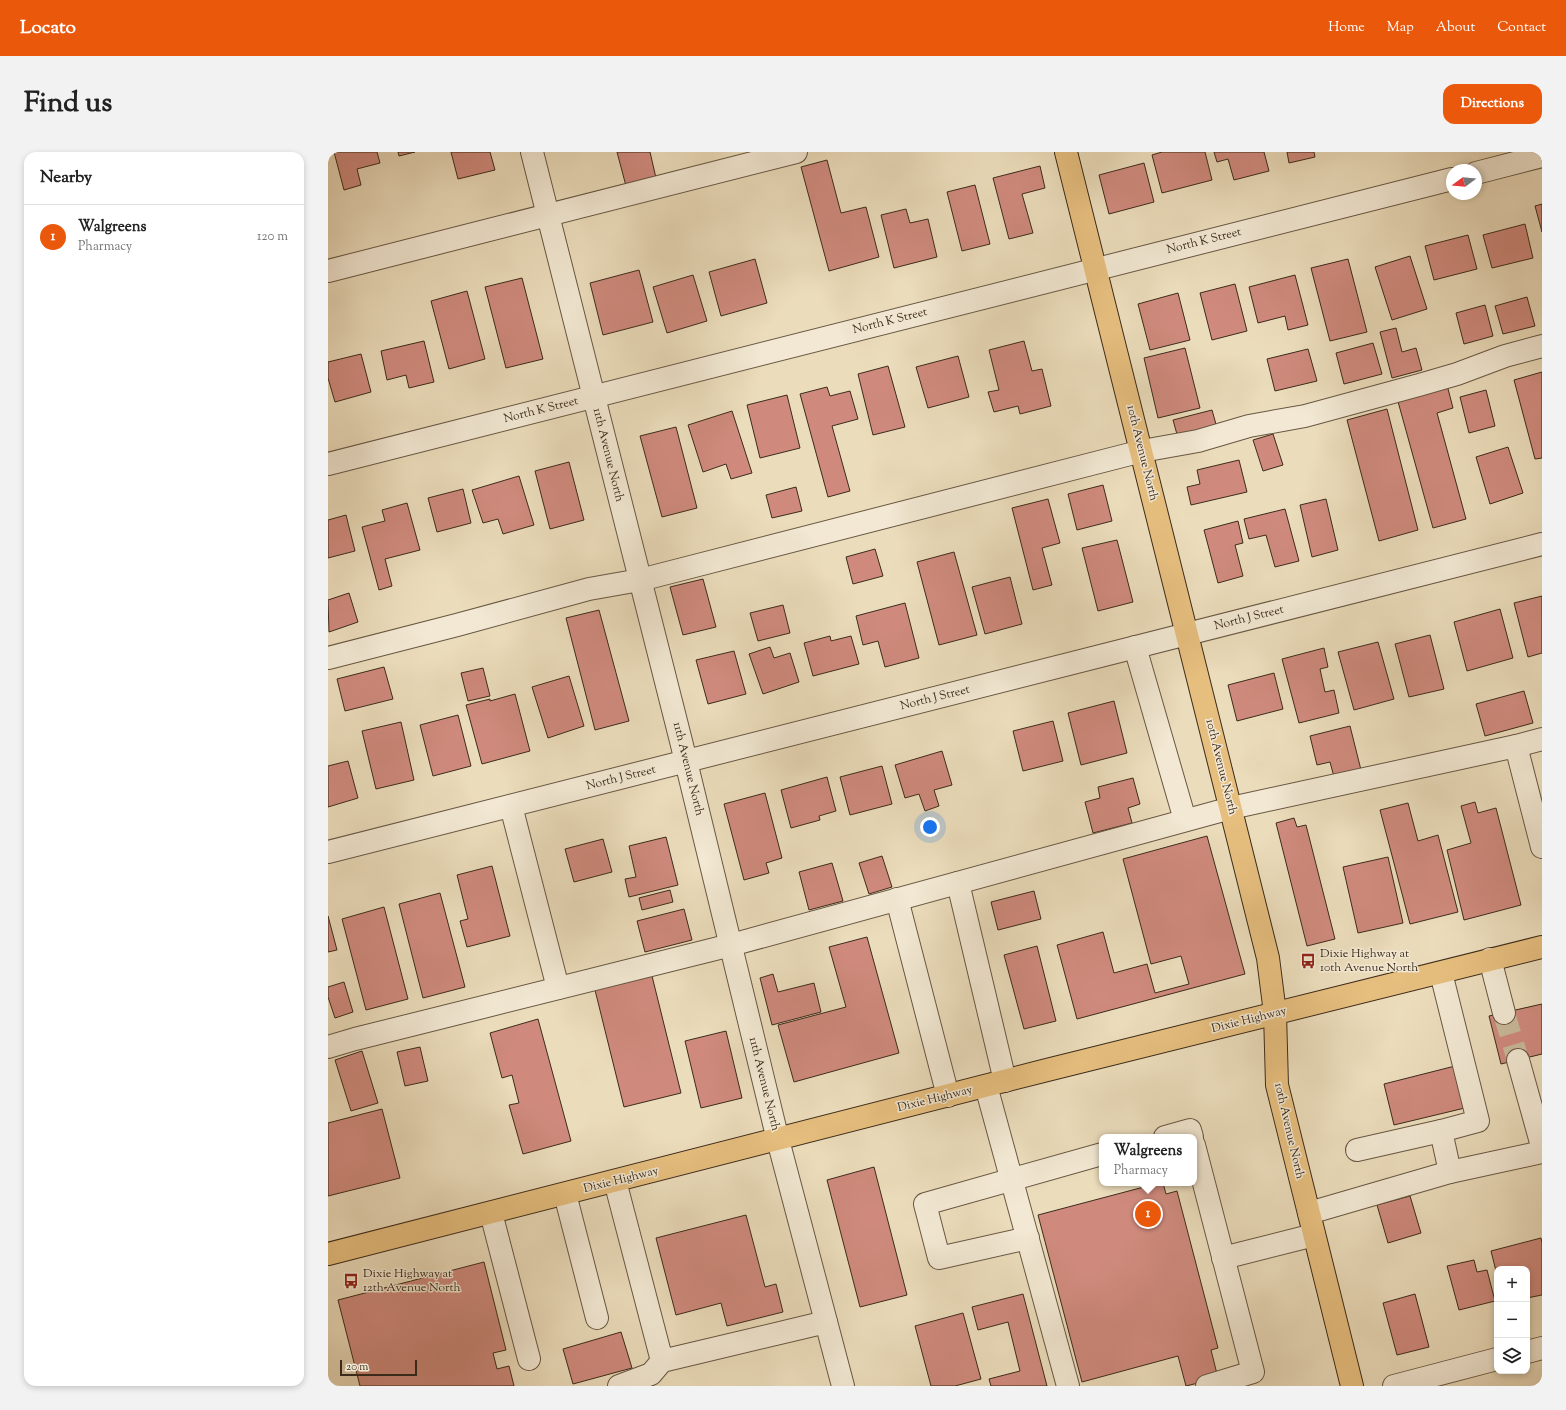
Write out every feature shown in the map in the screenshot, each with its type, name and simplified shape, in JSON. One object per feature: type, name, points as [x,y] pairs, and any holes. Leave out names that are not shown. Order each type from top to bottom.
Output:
[{"type":"main road","name":"10th Avenue North","points":[[1066,152],[1268,958],[1275,1013],[1277,1085],[1352,1386]]},
{"type":"main road","name":"Dixie Highway","points":[[328,1254],[778,1140],[995,1083],[1542,947]]},
{"type":"street","name":"11th Avenue North","points":[[532,152],[686,762],[778,1140],[843,1386]]},
{"type":"street","points":[[328,271],[796,152]]},
{"type":"street","points":[[1482,171],[1534,156]]},
{"type":"street","name":"North K Street","points":[[328,464],[1446,181]]},
{"type":"street","points":[[328,658],[589,589],[640,580],[1142,451],[1198,441],[1249,426],[1305,416],[1434,381],[1505,356],[1542,346]]},
{"type":"street","name":"North J Street","points":[[328,852],[1542,544]]},
{"type":"street","points":[[1136,648],[1185,820]]},
{"type":"street","points":[[328,1047],[731,945],[1231,808],[1516,746],[1542,739]]},
{"type":"street","points":[[1516,746],[1542,847]]},
{"type":"street","points":[[511,806],[558,988]]},
{"type":"street","points":[[958,883],[1012,1179],[1068,1386]]},
{"type":"street","points":[[897,899],[948,1096]]},
{"type":"street","points":[[1490,960],[1504,1013]]},
{"type":"street","points":[[1358,1150],[1478,1121],[1441,973]]},
{"type":"street","points":[[1518,1060],[1542,1146]]},
{"type":"street","points":[[1176,1134],[1190,1130],[1191,1134]]},
{"type":"street","points":[[1441,1131],[1450,1172]]},
{"type":"street","points":[[1309,1213],[1450,1172],[1542,1152]]},
{"type":"street","points":[[1028,1238],[939,1258],[925,1204],[1099,1155]]},
{"type":"street","points":[[1197,1157],[1252,1372],[1207,1386]]},
{"type":"street","points":[[615,1181],[662,1361]]},
{"type":"street","points":[[565,1194],[597,1318]]},
{"type":"street","points":[[491,1213],[529,1359]]},
{"type":"street","points":[[1223,1258],[1314,1235]]},
{"type":"street","points":[[619,1386],[651,1374],[662,1361],[826,1322]]},
{"type":"street","points":[[1530,1351],[1542,1348]]},
{"type":"street","points":[[1394,1386],[1494,1360]]},
{"type":"building","points":[[334,152],[377,152],[380,163],[357,169],[361,185],[344,190]]},
{"type":"building","points":[[398,152],[415,152],[399,156]]},
{"type":"building","points":[[451,152],[490,152],[495,170],[458,179]]},
{"type":"building","points":[[617,152],[650,152],[656,178],[626,186]]},
{"type":"building","points":[[1162,152],[1205,152],[1212,180],[1162,193],[1152,155]]},
{"type":"building","points":[[1214,152],[1264,152],[1269,171],[1234,180],[1228,159],[1217,162]]},
{"type":"building","points":[[1287,152],[1314,152],[1315,157],[1289,163]]},
{"type":"building","points":[[827,160],[841,213],[866,207],[879,257],[829,271],[801,167]]},
{"type":"building","points":[[1144,163],[1154,202],[1109,214],[1099,175]]},
{"type":"building","points":[[1040,166],[1045,188],[1022,194],[1033,233],[1009,239],[993,178]]},
{"type":"building","points":[[975,185],[990,244],[962,251],[947,192]]},
{"type":"building","points":[[1542,204],[1542,232],[1535,206]]},
{"type":"building","points":[[906,209],[910,223],[928,219],[937,257],[894,268],[881,215]]},
{"type":"building","points":[[1525,224],[1533,258],[1492,268],[1483,235]]},
{"type":"building","points":[[1468,235],[1477,269],[1434,280],[1425,246]]},
{"type":"building","points":[[1410,256],[1427,309],[1392,320],[1375,267]]},
{"type":"building","points":[[755,259],[767,303],[721,316],[709,272]]},
{"type":"building","points":[[1348,259],[1367,332],[1330,341],[1311,268]]},
{"type":"building","points":[[639,270],[653,322],[603,335],[590,283]]},
{"type":"building","points":[[693,275],[707,321],[667,333],[653,287]]},
{"type":"building","points":[[1295,275],[1308,325],[1288,330],[1285,316],[1258,323],[1249,287]]},
{"type":"building","points":[[522,278],[543,359],[506,368],[485,287]]},
{"type":"building","points":[[1235,284],[1247,331],[1212,340],[1200,293]]},
{"type":"building","points":[[467,291],[485,359],[449,369],[431,301]]},
{"type":"building","points":[[1178,293],[1190,340],[1150,350],[1138,304]]},
{"type":"building","points":[[1527,297],[1535,326],[1503,334],[1495,306]]},
{"type":"building","points":[[1485,305],[1493,336],[1464,344],[1456,313]]},
{"type":"building","points":[[1396,328],[1402,352],[1416,348],[1422,370],[1392,378],[1380,332]]},
{"type":"building","points":[[424,341],[434,382],[409,388],[406,375],[387,380],[381,351]]},
{"type":"building","points":[[1024,341],[1032,371],[1042,369],[1051,406],[1020,414],[1018,406],[994,412],[988,392],[999,390],[989,350]]},
{"type":"building","points":[[1373,343],[1382,374],[1344,384],[1336,353]]},
{"type":"building","points":[[1185,348],[1200,408],[1158,418],[1144,358]]},
{"type":"building","points":[[1308,349],[1317,381],[1275,391],[1267,359]]},
{"type":"building","points":[[361,354],[371,392],[335,402],[328,378],[328,362]]},
{"type":"building","points":[[958,356],[969,397],[928,408],[916,367]]},
{"type":"building","points":[[888,366],[905,427],[873,435],[858,374]]},
{"type":"building","points":[[1542,372],[1542,458],[1535,459],[1514,380]]},
{"type":"building","points":[[1447,385],[1453,408],[1437,413],[1466,519],[1433,528],[1397,398]]},
{"type":"building","points":[[827,387],[830,396],[850,391],[858,419],[832,426],[850,491],[828,497],[800,394]]},
{"type":"building","points":[[1486,390],[1495,426],[1469,433],[1460,397]]},
{"type":"building","points":[[787,395],[800,448],[760,458],[747,405]]},
{"type":"building","points":[[1387,409],[1418,530],[1379,541],[1347,420]]},
{"type":"building","points":[[1212,410],[1217,428],[1178,438],[1173,420]]},
{"type":"building","points":[[732,411],[752,473],[731,479],[726,464],[703,472],[688,425]]},
{"type":"building","points":[[676,427],[697,508],[662,517],[640,436]]},
{"type":"building","points":[[1273,434],[1283,465],[1263,471],[1253,440]]},
{"type":"building","points":[[1508,447],[1523,493],[1490,504],[1476,457]]},
{"type":"building","points":[[1239,460],[1247,492],[1191,505],[1187,487],[1200,484],[1197,470]]},
{"type":"building","points":[[569,462],[584,520],[550,529],[535,471]]},
{"type":"building","points":[[519,476],[534,525],[503,534],[498,519],[483,523],[472,490]]},
{"type":"building","points":[[1103,485],[1112,521],[1077,530],[1068,494]]},
{"type":"building","points":[[796,487],[802,511],[772,518],[766,495]]},
{"type":"building","points":[[463,489],[471,523],[437,532],[428,498]]},
{"type":"building","points":[[1048,499],[1060,543],[1042,548],[1052,585],[1033,590],[1012,508]]},
{"type":"building","points":[[1326,499],[1338,550],[1312,557],[1300,505]]},
{"type":"building","points":[[407,503],[420,550],[385,559],[392,586],[379,590],[362,527],[385,521],[382,510]]},
{"type":"building","points":[[1285,509],[1299,561],[1275,567],[1266,535],[1249,539],[1244,519]]},
{"type":"building","points":[[346,515],[355,551],[328,558],[328,520]]},
{"type":"building","points":[[1238,521],[1243,543],[1235,545],[1243,576],[1218,583],[1204,530]]},
{"type":"building","points":[[1117,540],[1133,602],[1098,611],[1082,548]]},
{"type":"building","points":[[875,549],[883,576],[853,584],[846,557]]},
{"type":"building","points":[[954,552],[977,635],[939,645],[917,562]]},
{"type":"building","points":[[1010,577],[1022,624],[985,634],[972,587]]},
{"type":"building","points":[[703,579],[716,627],[683,635],[670,587]]},
{"type":"building","points":[[349,593],[358,622],[329,632],[328,600]]},
{"type":"building","points":[[1542,596],[1542,653],[1528,657],[1514,603]]},
{"type":"building","points":[[905,603],[919,658],[885,667],[878,641],[863,645],[856,616]]},
{"type":"building","points":[[783,605],[790,633],[758,641],[750,613]]},
{"type":"building","points":[[1500,609],[1513,658],[1467,671],[1454,622]]},
{"type":"building","points":[[599,610],[629,721],[595,730],[566,618]]},
{"type":"building","points":[[1430,635],[1444,689],[1409,697],[1395,644]]},
{"type":"building","points":[[830,636],[831,641],[851,636],[859,664],[813,676],[804,643]]},
{"type":"building","points":[[1378,642],[1394,699],[1354,710],[1338,652]]},
{"type":"building","points":[[770,647],[774,658],[790,653],[799,682],[763,694],[749,654]]},
{"type":"building","points":[[1324,648],[1328,667],[1320,669],[1325,692],[1334,690],[1339,713],[1299,723],[1282,659]]},
{"type":"building","points":[[734,651],[746,694],[708,704],[696,660]]},
{"type":"building","points":[[384,667],[393,699],[345,711],[337,679]]},
{"type":"building","points":[[483,668],[490,696],[468,701],[461,673]]},
{"type":"building","points":[[1274,673],[1283,709],[1237,721],[1228,685]]},
{"type":"building","points":[[569,676],[584,726],[548,738],[532,687]]},
{"type":"building","points":[[1524,691],[1533,723],[1485,736],[1476,704]]},
{"type":"building","points":[[515,694],[530,751],[482,764],[466,705],[490,699],[490,701]]},
{"type":"building","points":[[1114,701],[1127,753],[1081,765],[1068,713]]},
{"type":"building","points":[[458,715],[471,766],[433,776],[420,725]]},
{"type":"building","points":[[1053,721],[1063,761],[1023,771],[1013,731]]},
{"type":"building","points":[[401,722],[414,780],[376,789],[362,731]]},
{"type":"building","points":[[1350,726],[1361,770],[1334,777],[1330,762],[1317,765],[1310,736]]},
{"type":"building","points":[[942,751],[952,785],[934,790],[939,806],[925,811],[919,794],[905,798],[895,765]]},
{"type":"building","points":[[348,761],[358,798],[328,807],[328,766]]},
{"type":"building","points":[[882,766],[892,804],[850,815],[840,777]]},
{"type":"building","points":[[827,777],[836,811],[819,816],[820,820],[791,828],[781,790]]},
{"type":"building","points":[[1133,778],[1140,804],[1128,808],[1132,823],[1093,833],[1085,802],[1100,798],[1098,787]]},
{"type":"building","points":[[765,793],[782,858],[766,863],[769,873],[744,880],[724,804]]},
{"type":"building","points":[[1475,802],[1478,813],[1496,808],[1521,905],[1464,920],[1447,850],[1471,843],[1461,806]]},
{"type":"building","points":[[1408,803],[1418,841],[1438,835],[1458,912],[1410,924],[1380,810]]},
{"type":"building","points":[[1294,818],[1297,827],[1306,825],[1335,939],[1307,946],[1276,823]]},
{"type":"building","points":[[1207,836],[1245,974],[1077,1019],[1057,945],[1103,932],[1114,973],[1147,964],[1155,993],[1189,984],[1181,956],[1151,964],[1123,859]]},
{"type":"building","points":[[666,837],[678,885],[629,897],[625,879],[636,877],[629,846]]},
{"type":"building","points":[[603,839],[612,872],[574,882],[565,849]]},
{"type":"building","points":[[882,856],[892,887],[869,894],[859,863]]},
{"type":"building","points":[[1388,857],[1403,923],[1358,933],[1343,867]]},
{"type":"building","points":[[832,863],[843,901],[809,910],[799,872]]},
{"type":"building","points":[[492,866],[510,936],[467,947],[460,921],[468,919],[457,875]]},
{"type":"building","points":[[670,890],[673,902],[642,910],[639,898]]},
{"type":"building","points":[[1034,891],[1041,919],[998,930],[991,902]]},
{"type":"building","points":[[440,893],[465,987],[423,998],[399,904]]},
{"type":"building","points":[[384,907],[408,999],[366,1010],[342,919]]},
{"type":"building","points":[[684,909],[692,940],[645,952],[637,921]]},
{"type":"building","points":[[328,916],[337,950],[328,952]]},
{"type":"building","points":[[867,937],[899,1053],[794,1082],[778,1025],[846,1007],[829,947]]},
{"type":"building","points":[[1037,946],[1056,1021],[1024,1029],[1004,955]]},
{"type":"building","points":[[773,974],[778,992],[814,983],[821,1012],[772,1025],[760,978]]},
{"type":"building","points":[[652,976],[681,1093],[624,1107],[595,990]]},
{"type":"building","points":[[344,982],[353,1012],[335,1018],[328,997],[328,987]]},
{"type":"building","points":[[1542,1004],[1542,1054],[1501,1064],[1489,1016]]},
{"type":"building","points":[[538,1019],[571,1141],[523,1154],[509,1105],[519,1103],[512,1075],[502,1078],[490,1033]]},
{"type":"building","points":[[726,1031],[742,1098],[701,1108],[685,1041]]},
{"type":"building","points":[[420,1047],[428,1081],[405,1086],[397,1052]]},
{"type":"building","points":[[362,1051],[378,1103],[351,1111],[335,1060]]},
{"type":"building","points":[[1459,1065],[1469,1107],[1394,1125],[1384,1084]]},
{"type":"building","points":[[382,1109],[400,1178],[328,1196],[328,1123]]},
{"type":"building","points":[[874,1167],[907,1295],[860,1307],[827,1180]]},
{"type":"building","points":[[1148,1186],[1164,1186],[1166,1194],[1177,1191],[1218,1348],[1211,1350],[1218,1378],[1186,1386],[1178,1356],[1082,1382],[1038,1215]]},
{"type":"building","points":[[1410,1196],[1421,1233],[1388,1243],[1377,1205]]},
{"type":"building","points":[[746,1215],[765,1287],[776,1284],[783,1312],[727,1326],[721,1303],[676,1315],[656,1238]]},
{"type":"building","points":[[1541,1238],[1542,1295],[1530,1297],[1530,1266],[1495,1266],[1491,1251]]},
{"type":"building","points":[[1474,1260],[1477,1272],[1487,1270],[1494,1301],[1459,1310],[1447,1266]]},
{"type":"building","points":[[484,1262],[506,1350],[493,1353],[497,1369],[509,1366],[514,1386],[360,1386],[338,1300]]},
{"type":"building","points":[[1023,1294],[1047,1386],[991,1386],[989,1379],[1020,1371],[1008,1322],[978,1330],[972,1307]]},
{"type":"building","points":[[1415,1294],[1429,1347],[1397,1355],[1383,1303]]},
{"type":"building","points":[[963,1313],[981,1379],[955,1386],[931,1386],[915,1326]]},
{"type":"building","points":[[621,1332],[632,1368],[573,1384],[563,1349]]},
{"type":"tunnel","points":[[1504,1013],[1518,1060]]},
{"type":"place","name":"Dixie Highway at 10th Avenue North","points":[[1308,961]]},
{"type":"place","name":"Walgreens","points":[[1148,1214]]},
{"type":"place","name":"Dixie Highway at 12th Avenue North","points":[[351,1281]]}]
